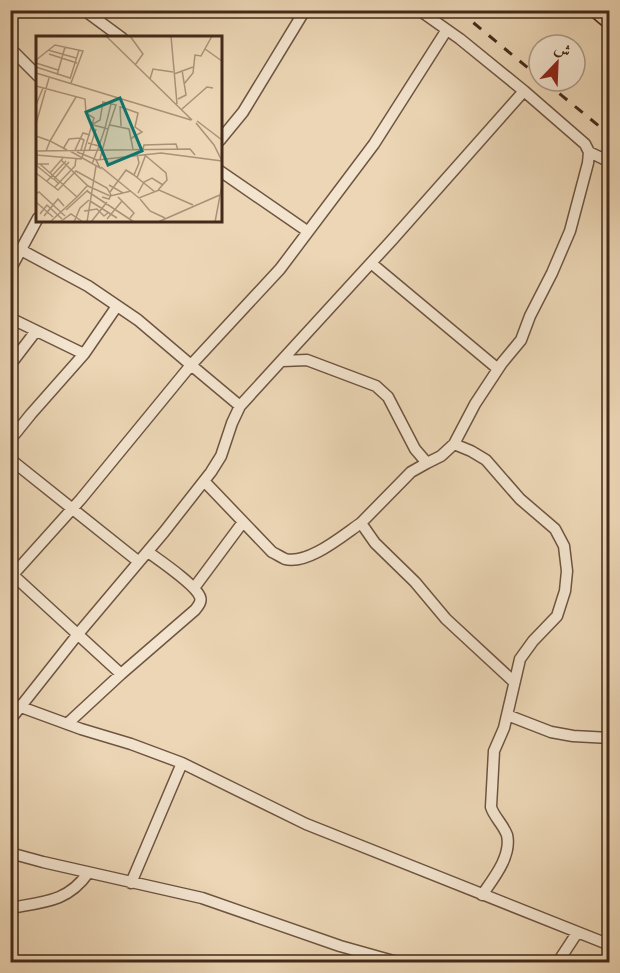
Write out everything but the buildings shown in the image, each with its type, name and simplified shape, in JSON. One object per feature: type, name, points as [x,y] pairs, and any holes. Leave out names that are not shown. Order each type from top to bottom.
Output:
[{"type":"main road","points":[[597,10],[609,21]]},
{"type":"street","points":[[84,10],[119,36]]},
{"type":"street","points":[[222,138],[243,112],[305,10]]},
{"type":"street","points":[[204,481],[272,552],[285,559],[296,560],[306,557],[326,546],[361,523],[411,472],[441,456],[454,444],[475,404],[521,340],[530,316],[552,273],[570,231],[588,163],[589,152],[585,144],[460,39],[418,10]]},
{"type":"street","points":[[121,674],[12,577],[130,441],[191,365],[280,269],[374,144],[446,31]]},
{"type":"street","points":[[10,48],[36,74]]},
{"type":"street","points":[[10,720],[16,705],[148,552],[204,481],[221,456],[240,406],[524,92]]},
{"type":"street","points":[[589,152],[609,162]]},
{"type":"street","points":[[222,172],[307,231]]},
{"type":"street","points":[[10,270],[36,222]]},
{"type":"street","points":[[29,235],[45,222]]},
{"type":"street","points":[[21,250],[88,286],[138,320],[240,406]]},
{"type":"street","points":[[371,263],[498,369]]},
{"type":"street","points":[[10,440],[84,354],[117,306]]},
{"type":"street","points":[[10,318],[84,354]]},
{"type":"street","points":[[10,364],[36,331]]},
{"type":"street","points":[[282,361],[307,360],[376,386],[388,397],[415,450],[428,463]]},
{"type":"street","points":[[454,444],[486,460],[520,499],[555,529],[564,546],[567,571],[565,591],[557,616],[519,659],[504,728],[494,751],[491,799],[493,814],[502,824],[507,837],[506,856],[482,895]]},
{"type":"street","points":[[10,459],[139,562]]},
{"type":"street","points":[[194,588],[243,522]]},
{"type":"street","points":[[361,523],[375,543],[415,582],[446,619],[513,681]]},
{"type":"street","points":[[67,724],[195,610],[200,603],[200,597],[194,588],[148,552]]},
{"type":"street","points":[[16,705],[182,763],[306,824],[609,945]]},
{"type":"street","points":[[507,715],[551,732],[609,738]]},
{"type":"street","points":[[131,883],[182,763]]},
{"type":"street","points":[[10,853],[202,898],[339,946],[397,963]]},
{"type":"street","points":[[10,908],[48,902],[65,896],[74,891],[88,873]]},
{"type":"street","points":[[558,963],[576,933]]},
{"type":"railway","points":[[458,10],[527,67]]},
{"type":"railway","points":[[559,93],[610,135]]}]
